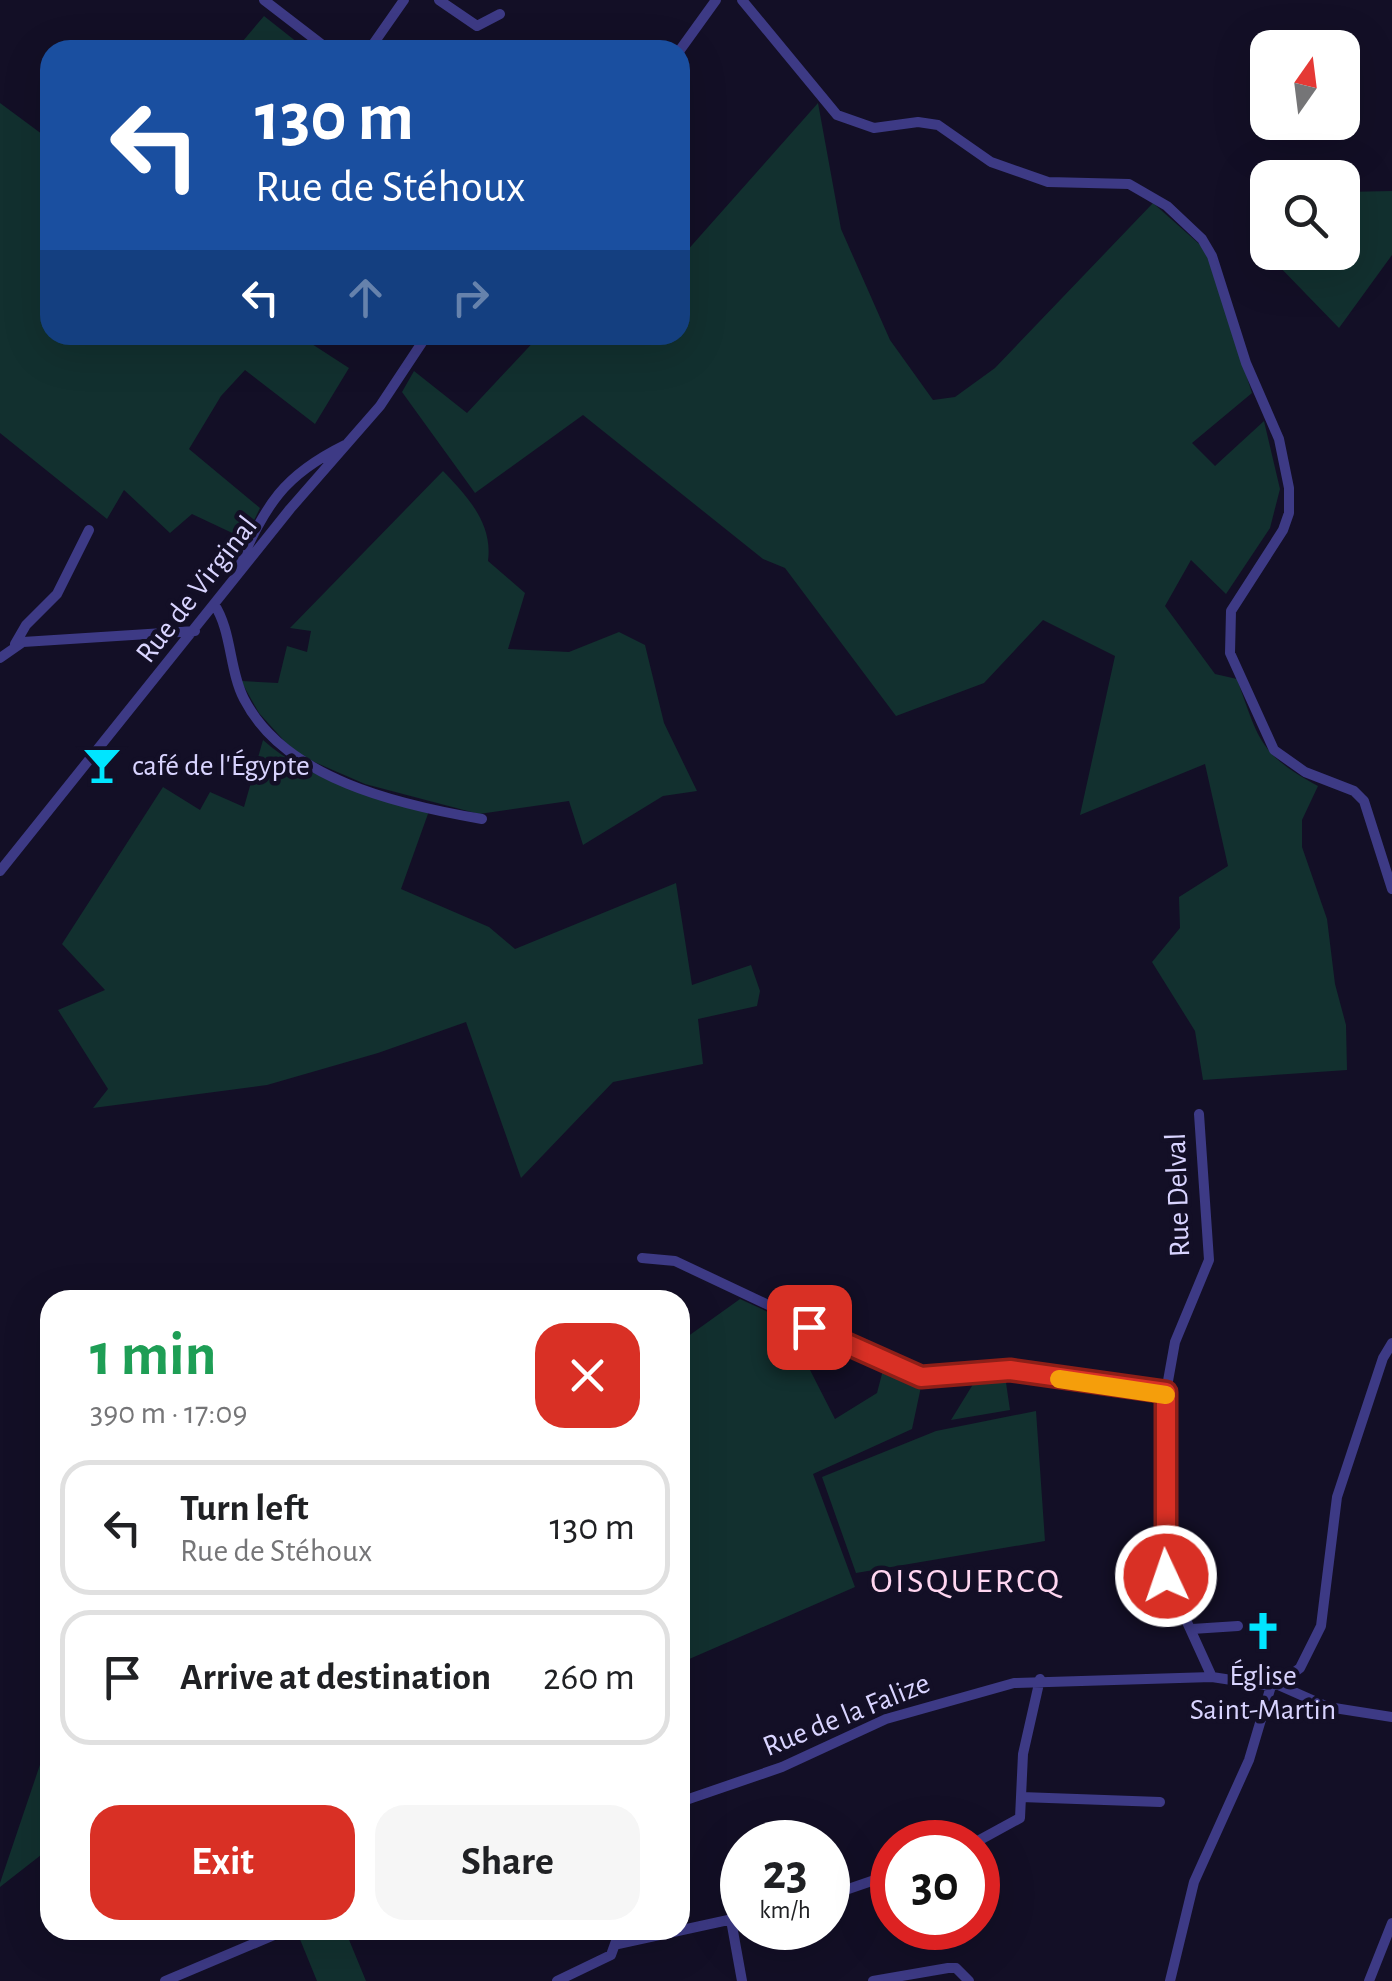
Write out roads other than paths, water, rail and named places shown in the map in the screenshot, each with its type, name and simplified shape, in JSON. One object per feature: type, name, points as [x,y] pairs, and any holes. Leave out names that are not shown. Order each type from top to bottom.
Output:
[{"type":"street","points":[[264,0],[315,40]]},
{"type":"street","points":[[376,40],[404,0]]},
{"type":"street","points":[[438,0],[477,26],[500,14]]},
{"type":"street","points":[[687,40],[716,0]]},
{"type":"street","points":[[742,0],[837,115],[855,124],[938,125],[1010,171],[1048,182],[1129,184],[1167,206],[1202,239],[1212,256],[1246,362],[1279,439],[1289,488],[1289,513],[1283,530],[1231,610],[1230,653],[1274,750],[1305,772],[1354,792],[1364,801],[1392,888]]},
{"type":"street","name":"Rue de Virginal","points":[[0,871],[350,442],[420,345]]},
{"type":"street","points":[[232,582],[272,498],[289,478],[350,442]]},
{"type":"street","points":[[0,658],[15,644],[26,624],[57,594],[89,530]]},
{"type":"street","points":[[214,604],[243,698],[263,728],[294,758],[359,786],[482,820]]},
{"type":"street","points":[[15,644],[194,631]]},
{"type":"street","name":"Rue Delval","points":[[1198,1114],[1209,1260],[1175,1342],[1166,1392],[1166,1576],[1212,1676]]},
{"type":"street","points":[[642,1258],[676,1261],[921,1377],[1010,1370],[1166,1392]]},
{"type":"street","points":[[1170,1981],[1194,1882],[1249,1760],[1273,1685],[1300,1668],[1321,1626],[1336,1497],[1382,1358],[1392,1342]]},
{"type":"street","points":[[1192,1629],[1238,1626]]},
{"type":"street","name":"Rue de la Falize","points":[[690,1799],[782,1767],[915,1709],[1040,1679],[1212,1676],[1273,1685],[1328,1707],[1392,1718]]},
{"type":"street","points":[[1000,1831],[1018,1822],[1022,1754],[1040,1679]]},
{"type":"street","points":[[1021,1797],[1160,1802]]},
{"type":"street","points":[[690,1929],[720,1923]]},
{"type":"street","points":[[1373,1980],[1392,1923]]},
{"type":"street","points":[[165,1981],[262,1940]]},
{"type":"street","points":[[556,1981],[611,1955],[619,1940]]},
{"type":"street","points":[[618,1944],[637,1940]]},
{"type":"street","points":[[740,1950],[742,1981]]},
{"type":"street","points":[[873,1981],[956,1968],[969,1981]]},
{"type":"place","name":"café de l'Égypte","points":[[102,765]]},
{"type":"place","name":"Église Saint-Martin","points":[[1263,1631]]},
{"type":"district","name":"OISQUERCQ","points":[[966,1580]]}]
